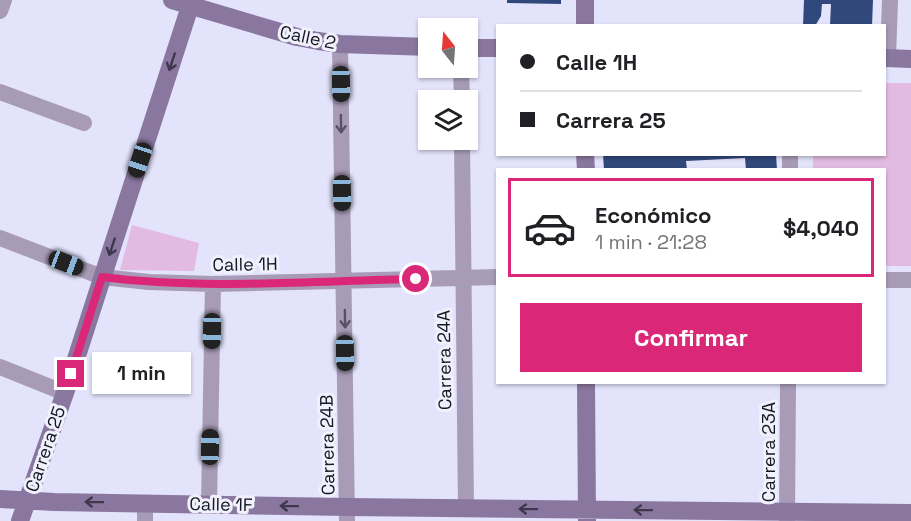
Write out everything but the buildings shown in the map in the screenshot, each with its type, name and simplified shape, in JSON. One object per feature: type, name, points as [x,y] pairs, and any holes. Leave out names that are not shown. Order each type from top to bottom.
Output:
[{"type":"street","points":[[0,11],[4,0]]},
{"type":"street","name":"Calle 2","points":[[172,0],[188,2],[297,37],[340,44],[418,46]]},
{"type":"street","points":[[585,0],[585,24]]},
{"type":"street","points":[[890,0],[886,58],[911,59]]},
{"type":"street","name":"Carrera 25","points":[[20,521],[65,393],[188,2]]},
{"type":"street","name":"Carrera 24B","points":[[340,44],[347,514]]},
{"type":"street","points":[[478,48],[496,48]]},
{"type":"street","points":[[0,92],[84,123]]},
{"type":"street","name":"Carrera 24A","points":[[462,150],[466,508]]},
{"type":"street","name":"Calle 1H","points":[[0,238],[102,277],[149,282],[213,284],[496,277]]},
{"type":"street","points":[[886,280],[911,280]]},
{"type":"street","points":[[209,504],[213,284]]},
{"type":"street","points":[[0,367],[65,393]]},
{"type":"street","points":[[586,384],[587,515]]},
{"type":"street","name":"Carrera 23A","points":[[787,516],[788,384]]},
{"type":"street","name":"Calle 1F","points":[[0,499],[145,512],[209,504],[347,514],[466,508],[587,515],[787,516],[911,513]]},
{"type":"shaded area","points":[[886,83],[911,83],[911,266],[886,266],[886,168],[813,168],[813,156],[886,156]]},
{"type":"shaded area","points":[[132,225],[199,243],[194,271],[120,270]]},
{"type":"route","points":[[71,374],[102,277],[149,282],[213,284],[416,279]]}]
